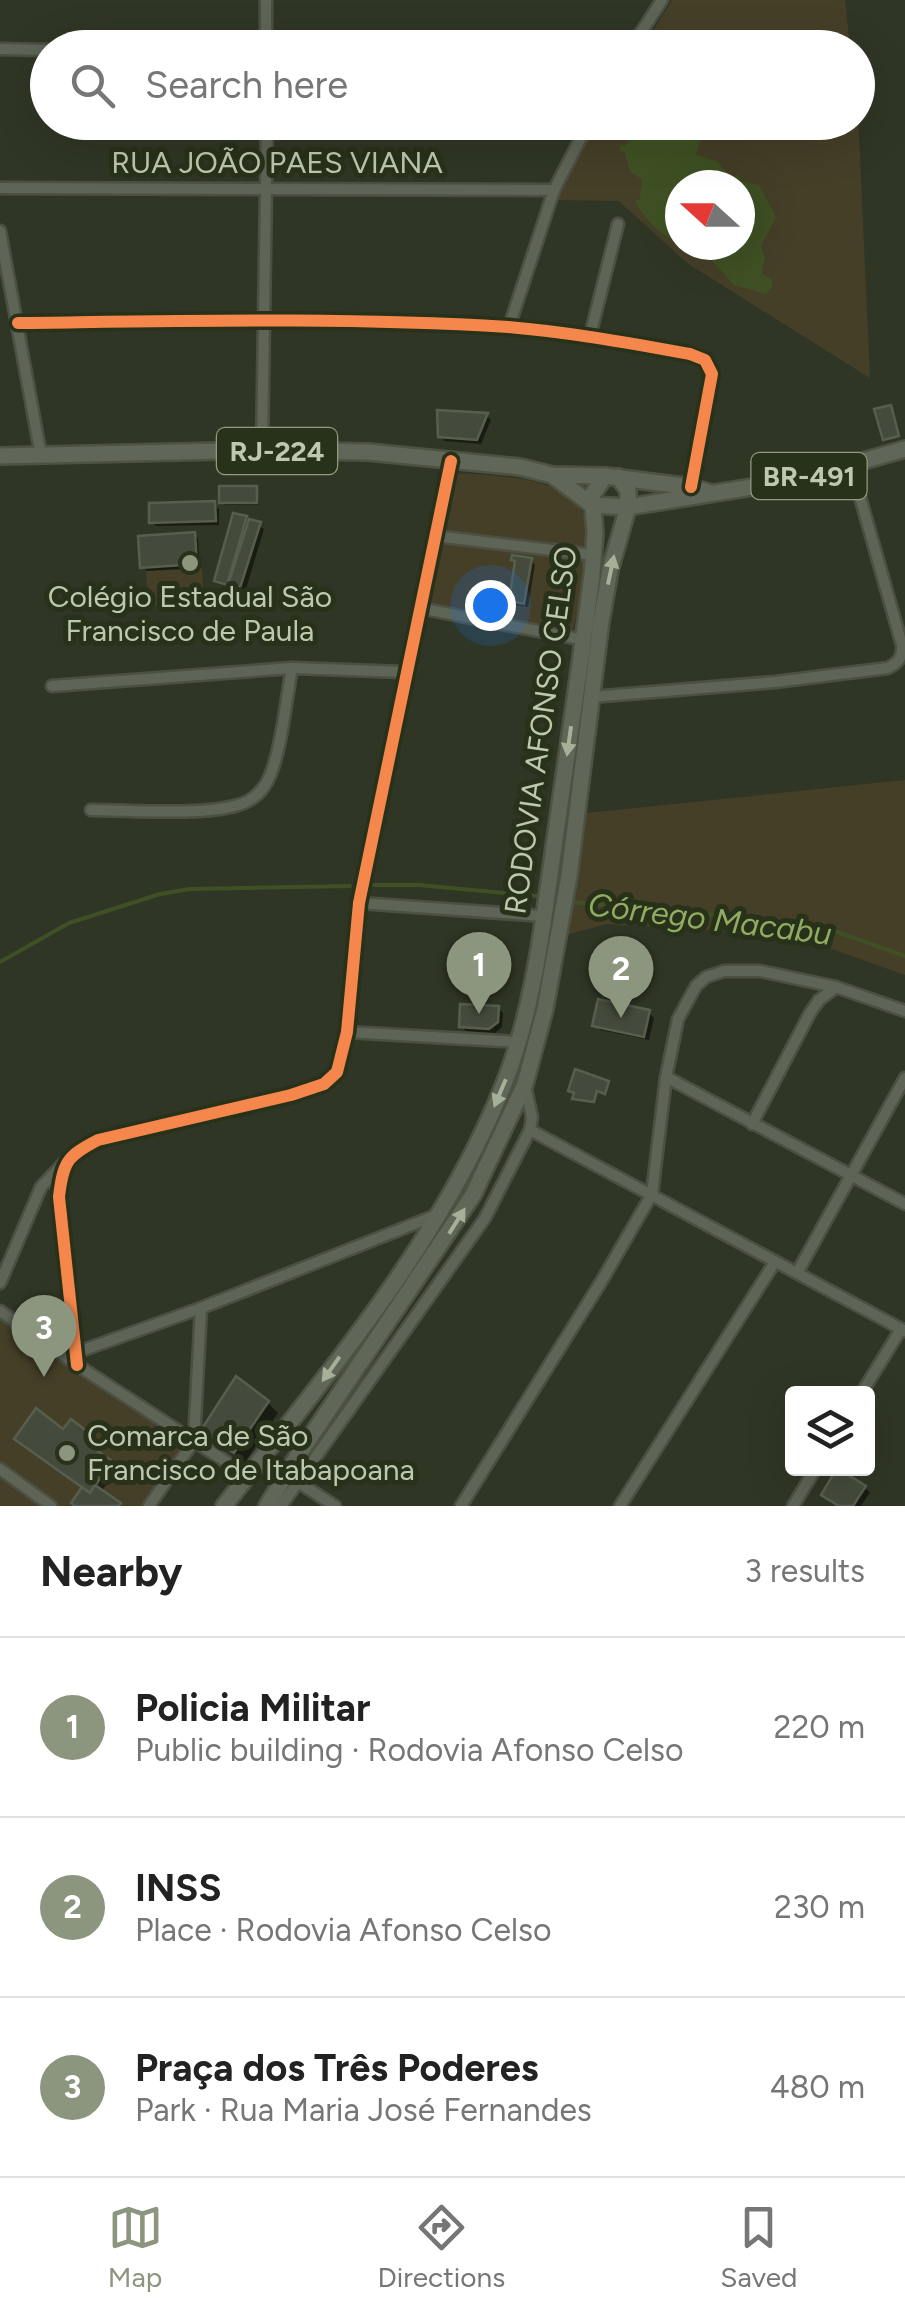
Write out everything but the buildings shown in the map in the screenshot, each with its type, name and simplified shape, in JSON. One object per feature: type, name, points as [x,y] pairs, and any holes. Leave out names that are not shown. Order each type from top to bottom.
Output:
[{"type":"main road","name":"RJ-224","points":[[0,456],[262,450],[368,452],[520,466],[552,475]]},
{"type":"main road","name":"BR-491","points":[[628,507],[766,486],[905,450]]},
{"type":"main road","points":[[552,475],[612,476],[628,490],[628,507],[592,505],[552,475]]},
{"type":"main road","name":"BR-491","points":[[612,476],[711,492]]},
{"type":"main road","name":"RODOVIA AFONSO CELSO","points":[[224,1506],[305,1405],[438,1215],[476,1149],[505,1081],[518,1042],[544,916],[594,555],[594,488],[612,476]]},
{"type":"main road","name":"RODOVIA AFONSO CELSO","points":[[267,1506],[481,1180],[525,1084],[545,1009],[569,876],[610,570],[628,507]]},
{"type":"main road","points":[[295,1460],[298,1482]]},
{"type":"street","points":[[266,0],[266,30]]},
{"type":"street","points":[[643,30],[662,0]]},
{"type":"street","points":[[0,49],[30,50]]},
{"type":"street","points":[[262,450],[267,140]]},
{"type":"street","points":[[508,328],[554,190],[580,140]]},
{"type":"street","name":"RUA JOÃO PAES VIANA","points":[[0,188],[554,190]]},
{"type":"street","points":[[590,336],[618,224]]},
{"type":"street","points":[[0,231],[41,456]]},
{"type":"street","points":[[18,323],[265,320],[508,328],[590,336],[690,354],[710,366],[712,374],[690,486]]},
{"type":"street","points":[[0,1283],[41,1188],[72,1156],[98,1140],[291,1096],[324,1084],[338,1072],[347,1032],[359,903],[450,461]]},
{"type":"street","points":[[590,697],[775,682],[888,668],[897,663],[903,654],[902,645],[851,466]]},
{"type":"street","points":[[435,536],[594,555]]},
{"type":"street","points":[[420,608],[584,640]]},
{"type":"street","points":[[52,686],[292,668],[404,672]]},
{"type":"street","points":[[90,810],[215,809],[240,805],[258,795],[275,759],[292,668]]},
{"type":"street","points":[[359,903],[544,916]]},
{"type":"street","points":[[461,1506],[602,1282],[652,1194],[666,1077],[678,1019],[686,1000],[706,977],[724,971],[760,971],[836,987],[905,1011]]},
{"type":"street","points":[[752,1124],[810,1013],[836,987]]},
{"type":"street","points":[[347,1032],[518,1042]]},
{"type":"street","points":[[666,1077],[905,1204]]},
{"type":"street","points":[[797,1274],[905,1078]]},
{"type":"street","points":[[281,1506],[485,1218],[530,1130],[532,1117],[525,1084]]},
{"type":"street","points":[[530,1130],[903,1330],[867,1386]]},
{"type":"street","points":[[72,1156],[62,1171],[58,1197],[76,1359]]},
{"type":"street","points":[[76,1359],[438,1215]]},
{"type":"street","points":[[434,1256],[450,1265]]},
{"type":"street","points":[[620,1506],[775,1262]]},
{"type":"street","points":[[149,1506],[194,1441],[200,1308]]},
{"type":"street","points":[[0,1311],[248,1476]]},
{"type":"street","points":[[0,1469],[51,1506]]},
{"type":"street","points":[[793,1506],[811,1476]]},
{"type":"street","points":[[298,1482],[335,1506]]},
{"type":"shaded area","points":[[672,0],[845,0],[848,30],[653,30]]},
{"type":"shaded area","points":[[584,140],[859,140],[870,378],[684,260],[755,260],[755,170],[665,170],[665,243],[619,201],[558,200],[560,187]]},
{"type":"shaded area","points":[[630,140],[701,140],[695,155],[717,161],[724,170],[665,170],[665,234],[635,201],[640,199],[642,179],[630,172],[625,153],[619,150]]},
{"type":"shaded area","points":[[755,184],[776,217],[761,246],[765,257],[762,274],[772,279],[772,287],[766,294],[734,285],[712,260],[755,260]]},
{"type":"shaded area","points":[[456,473],[542,484],[576,504],[586,520],[590,554],[572,634],[427,605]]},
{"type":"shaded area","points":[[202,568],[204,602],[148,605],[146,571]]},
{"type":"shaded area","points":[[905,780],[905,975],[812,942],[766,933],[607,924],[565,935],[587,813]]},
{"type":"shaded area","points":[[0,1315],[177,1438],[180,1456],[145,1506],[0,1506]]},
{"type":"waterway","name":"Córrego Macabu","points":[[367,885],[419,885],[536,896]]},
{"type":"waterway","name":"Córrego Macabu","points":[[0,962],[69,923],[160,894],[190,889],[350,886]]},
{"type":"waterway","name":"Córrego Macabu","points":[[571,902],[826,928],[905,956]]},
{"type":"cycle path","points":[[18,323],[447,324],[554,332],[690,354],[705,360],[712,374],[691,487]]},
{"type":"cycle path","points":[[77,1365],[59,1197],[68,1161],[98,1140],[291,1095],[324,1084],[337,1072],[347,1032],[359,903],[451,461]]},
{"type":"place","name":"Colégio Estadual São Francisco de Paula","points":[[190,563]]},
{"type":"place","name":"Policia Militar","points":[[479,1014]]},
{"type":"place","name":"INSS","points":[[621,1018]]},
{"type":"place","name":"Praça dos Três Poderes","points":[[44,1377]]},
{"type":"place","name":"Comarca de São Francisco de Itabapoana","points":[[67,1453]]}]
